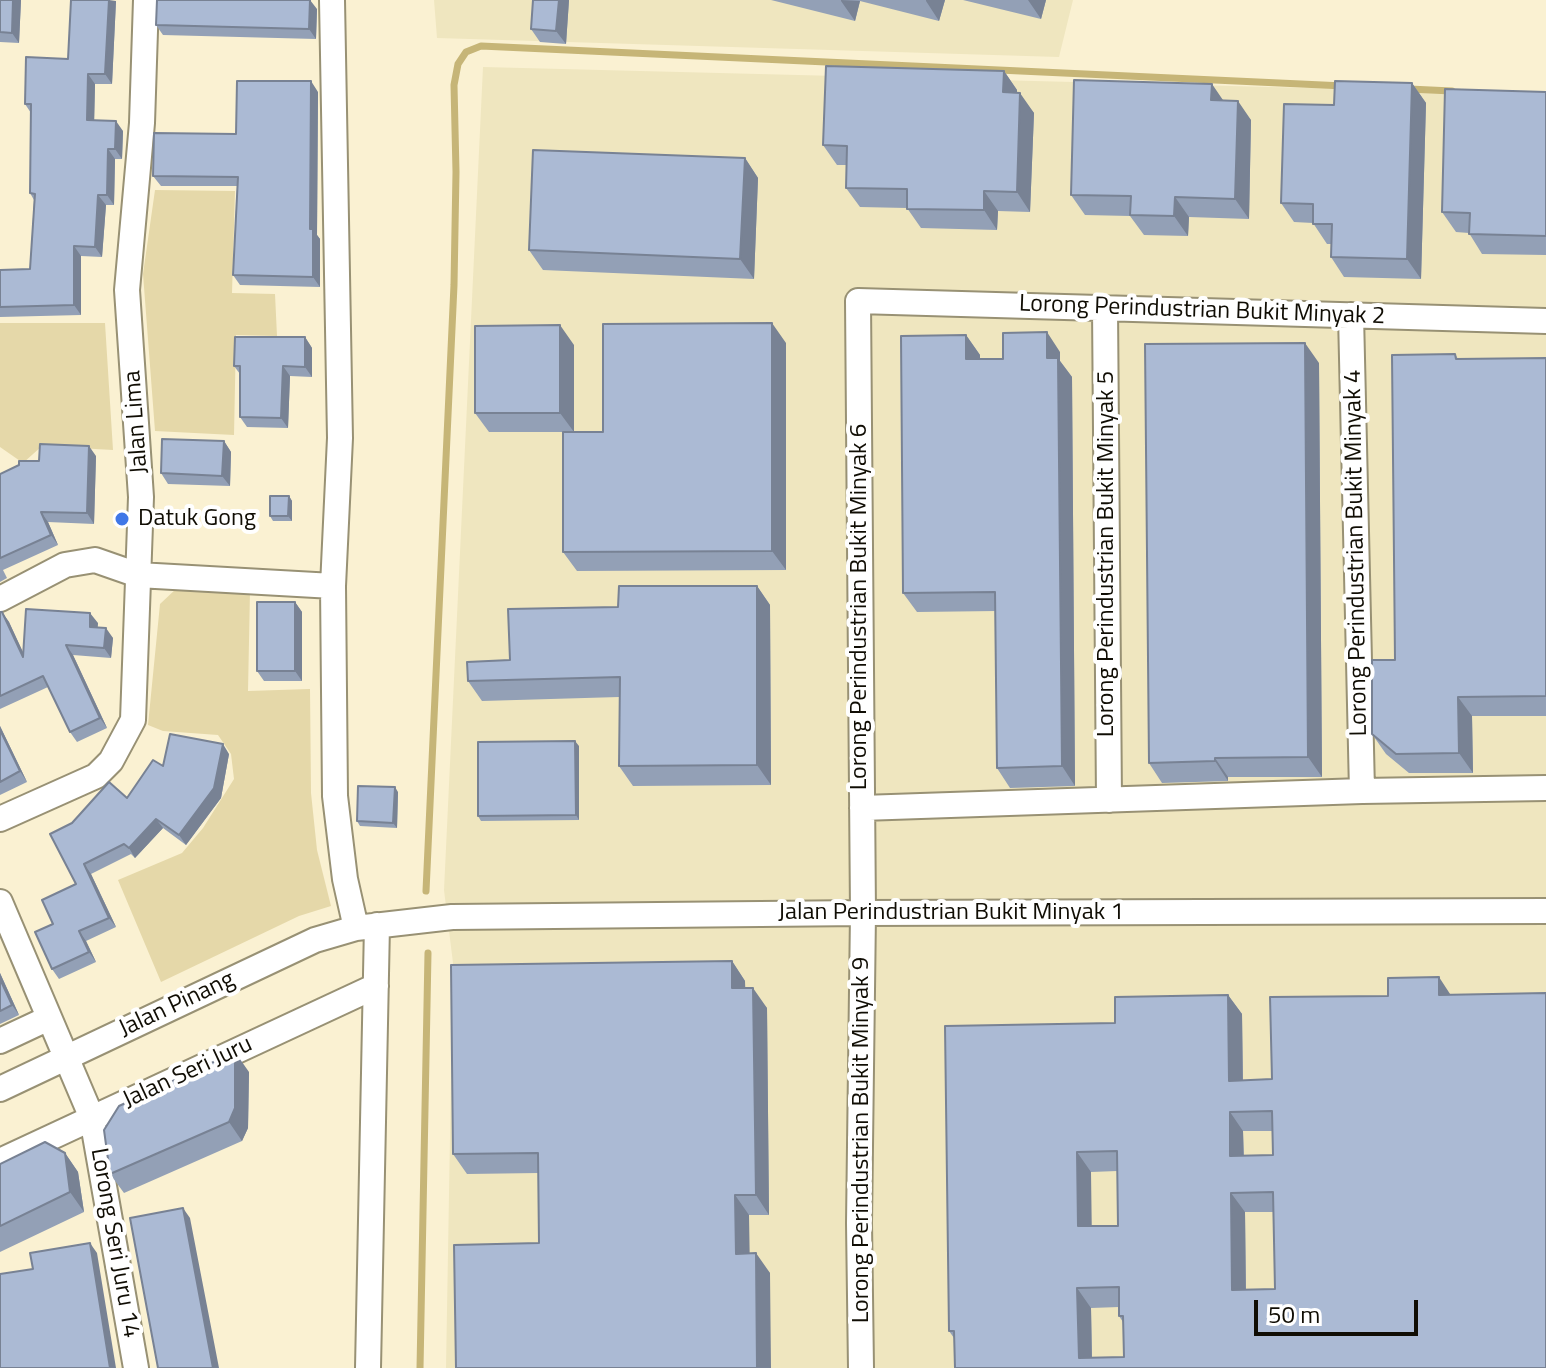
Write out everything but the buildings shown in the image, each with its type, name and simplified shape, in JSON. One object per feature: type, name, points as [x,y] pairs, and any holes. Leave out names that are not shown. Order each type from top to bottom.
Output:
[{"type":"street","name":"Jalan Lima","points":[[0,819],[96,776],[111,761],[133,720],[141,497],[127,290],[142,123],[146,0]]},
{"type":"street","points":[[332,0],[340,438],[333,586],[335,796],[345,879],[367,926],[376,986],[368,1368]]},
{"type":"street","name":"Lorong Perindustrian Bukit Minyak 2","points":[[858,301],[1546,321]]},
{"type":"street","name":"Lorong Perindustrian Bukit Minyak 6","points":[[858,301],[863,913]]},
{"type":"street","name":"Lorong Perindustrian Bukit Minyak 5","points":[[1105,308],[1109,800]]},
{"type":"street","name":"Lorong Perindustrian Bukit Minyak 4","points":[[1351,315],[1362,791]]},
{"type":"street","points":[[0,599],[65,565],[95,560],[138,575],[333,586]]},
{"type":"street","points":[[862,808],[1546,788]]},
{"type":"street","points":[[0,902],[49,1018],[0,1041]]},
{"type":"street","name":"Jalan Perindustrian Bukit Minyak 1","points":[[367,926],[452,917],[1546,911]]},
{"type":"street","name":"Lorong Perindustrian Bukit Minyak 9","points":[[861,1368],[859,1223],[863,913]]},
{"type":"street","name":"Jalan Pinang","points":[[0,1089],[315,940],[367,926]]},
{"type":"street","name":"Jalan Seri Juru","points":[[0,1161],[376,986]]},
{"type":"street","name":"Lorong Seri Juru 14","points":[[49,1018],[92,1118],[136,1368]]},
{"type":"shaded area","points":[[434,0],[1073,0],[1059,57],[437,38]]},
{"type":"shaded area","points":[[483,67],[1546,94],[1546,1368],[446,1368],[453,963],[444,890]]},
{"type":"shaded area","points":[[155,190],[235,191],[232,293],[275,294],[277,336],[236,335],[234,435],[155,431],[143,274]]},
{"type":"shaded area","points":[[0,323],[105,323],[113,450],[42,446],[23,463],[0,447]]},
{"type":"shaded area","points":[[177,588],[250,591],[248,691],[310,689],[311,793],[317,850],[331,906],[299,916],[161,982],[118,880],[182,853],[203,828],[234,779],[231,754],[218,735],[163,731],[148,725],[160,604]]},
{"type":"waterway","points":[[426,891],[454,285],[454,85],[458,64],[466,52],[481,46],[1344,86]]},
{"type":"waterway","points":[[1409,89],[1452,91]]},
{"type":"waterway","points":[[420,1368],[428,953]]},
{"type":"place","name":"Datuk Gong","points":[[122,519]]}]
